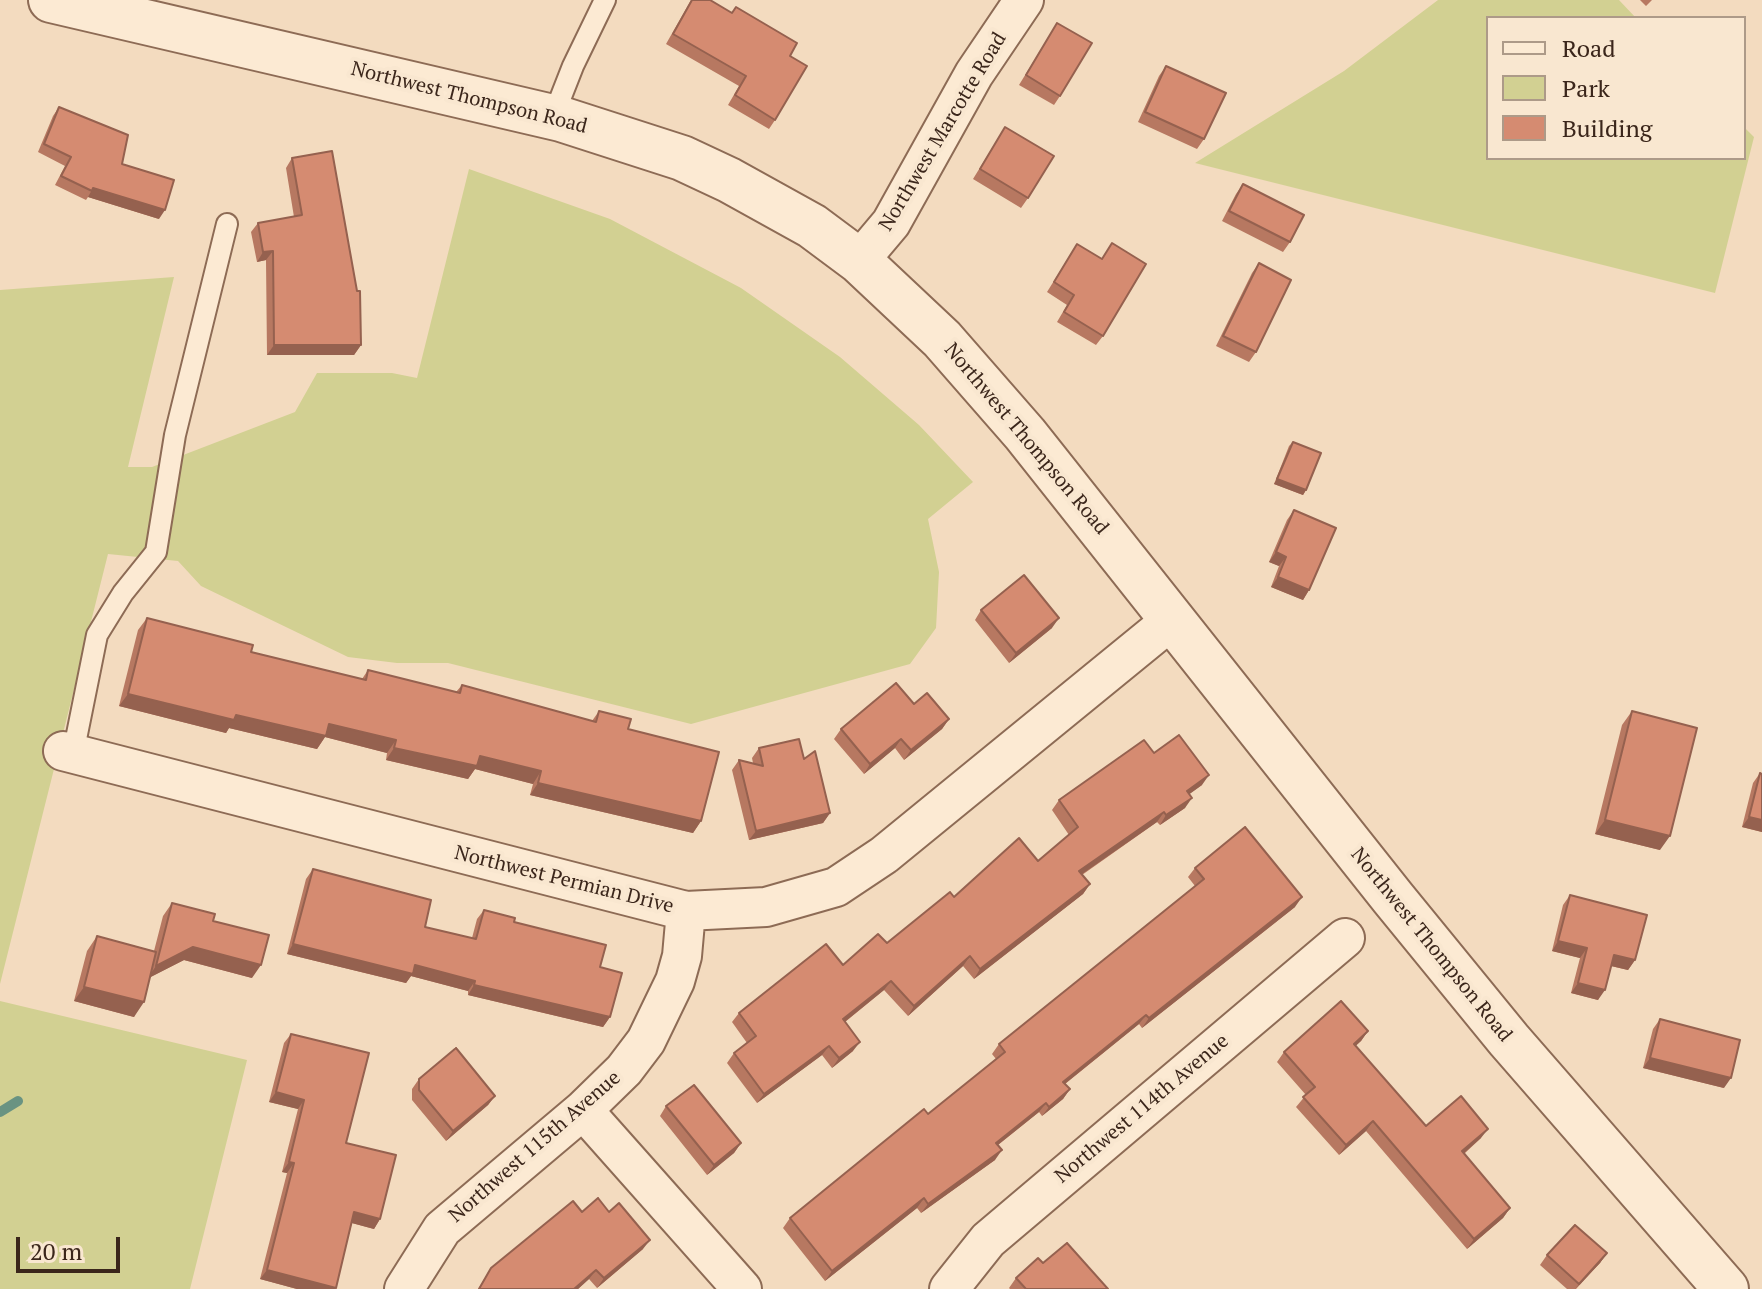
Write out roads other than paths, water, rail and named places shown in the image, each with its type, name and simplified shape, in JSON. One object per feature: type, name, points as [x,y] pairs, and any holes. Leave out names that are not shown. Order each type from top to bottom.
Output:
[{"type":"street","name":"Northwest Thompson Road","points":[[51,0],[553,117],[682,158],[812,226],[859,261],[963,362],[1034,445],[1338,832],[1509,1040],[1726,1289]]},
{"type":"street","name":"Northwest Marcotte Road","points":[[859,261],[891,223],[974,74],[1024,0]]},
{"type":"street","name":"Northwest Permian Drive","points":[[68,752],[686,911],[766,907],[836,887],[884,855],[1173,619]]},
{"type":"street","name":"Northwest 115th Avenue","points":[[404,1289],[442,1229],[583,1110],[624,1070],[661,1015],[682,956],[686,911]]},
{"type":"street","name":"Northwest 114th Avenue","points":[[949,1289],[961,1269],[988,1240],[1345,938]]},
{"type":"street","points":[[583,1110],[742,1289]]},
{"type":"lane","points":[[553,117],[573,66],[605,0]]},
{"type":"lane","points":[[68,752],[97,635],[123,593],[156,552],[175,435],[227,224]]},
{"type":"waterway","points":[[0,1112],[18,1101]]}]
